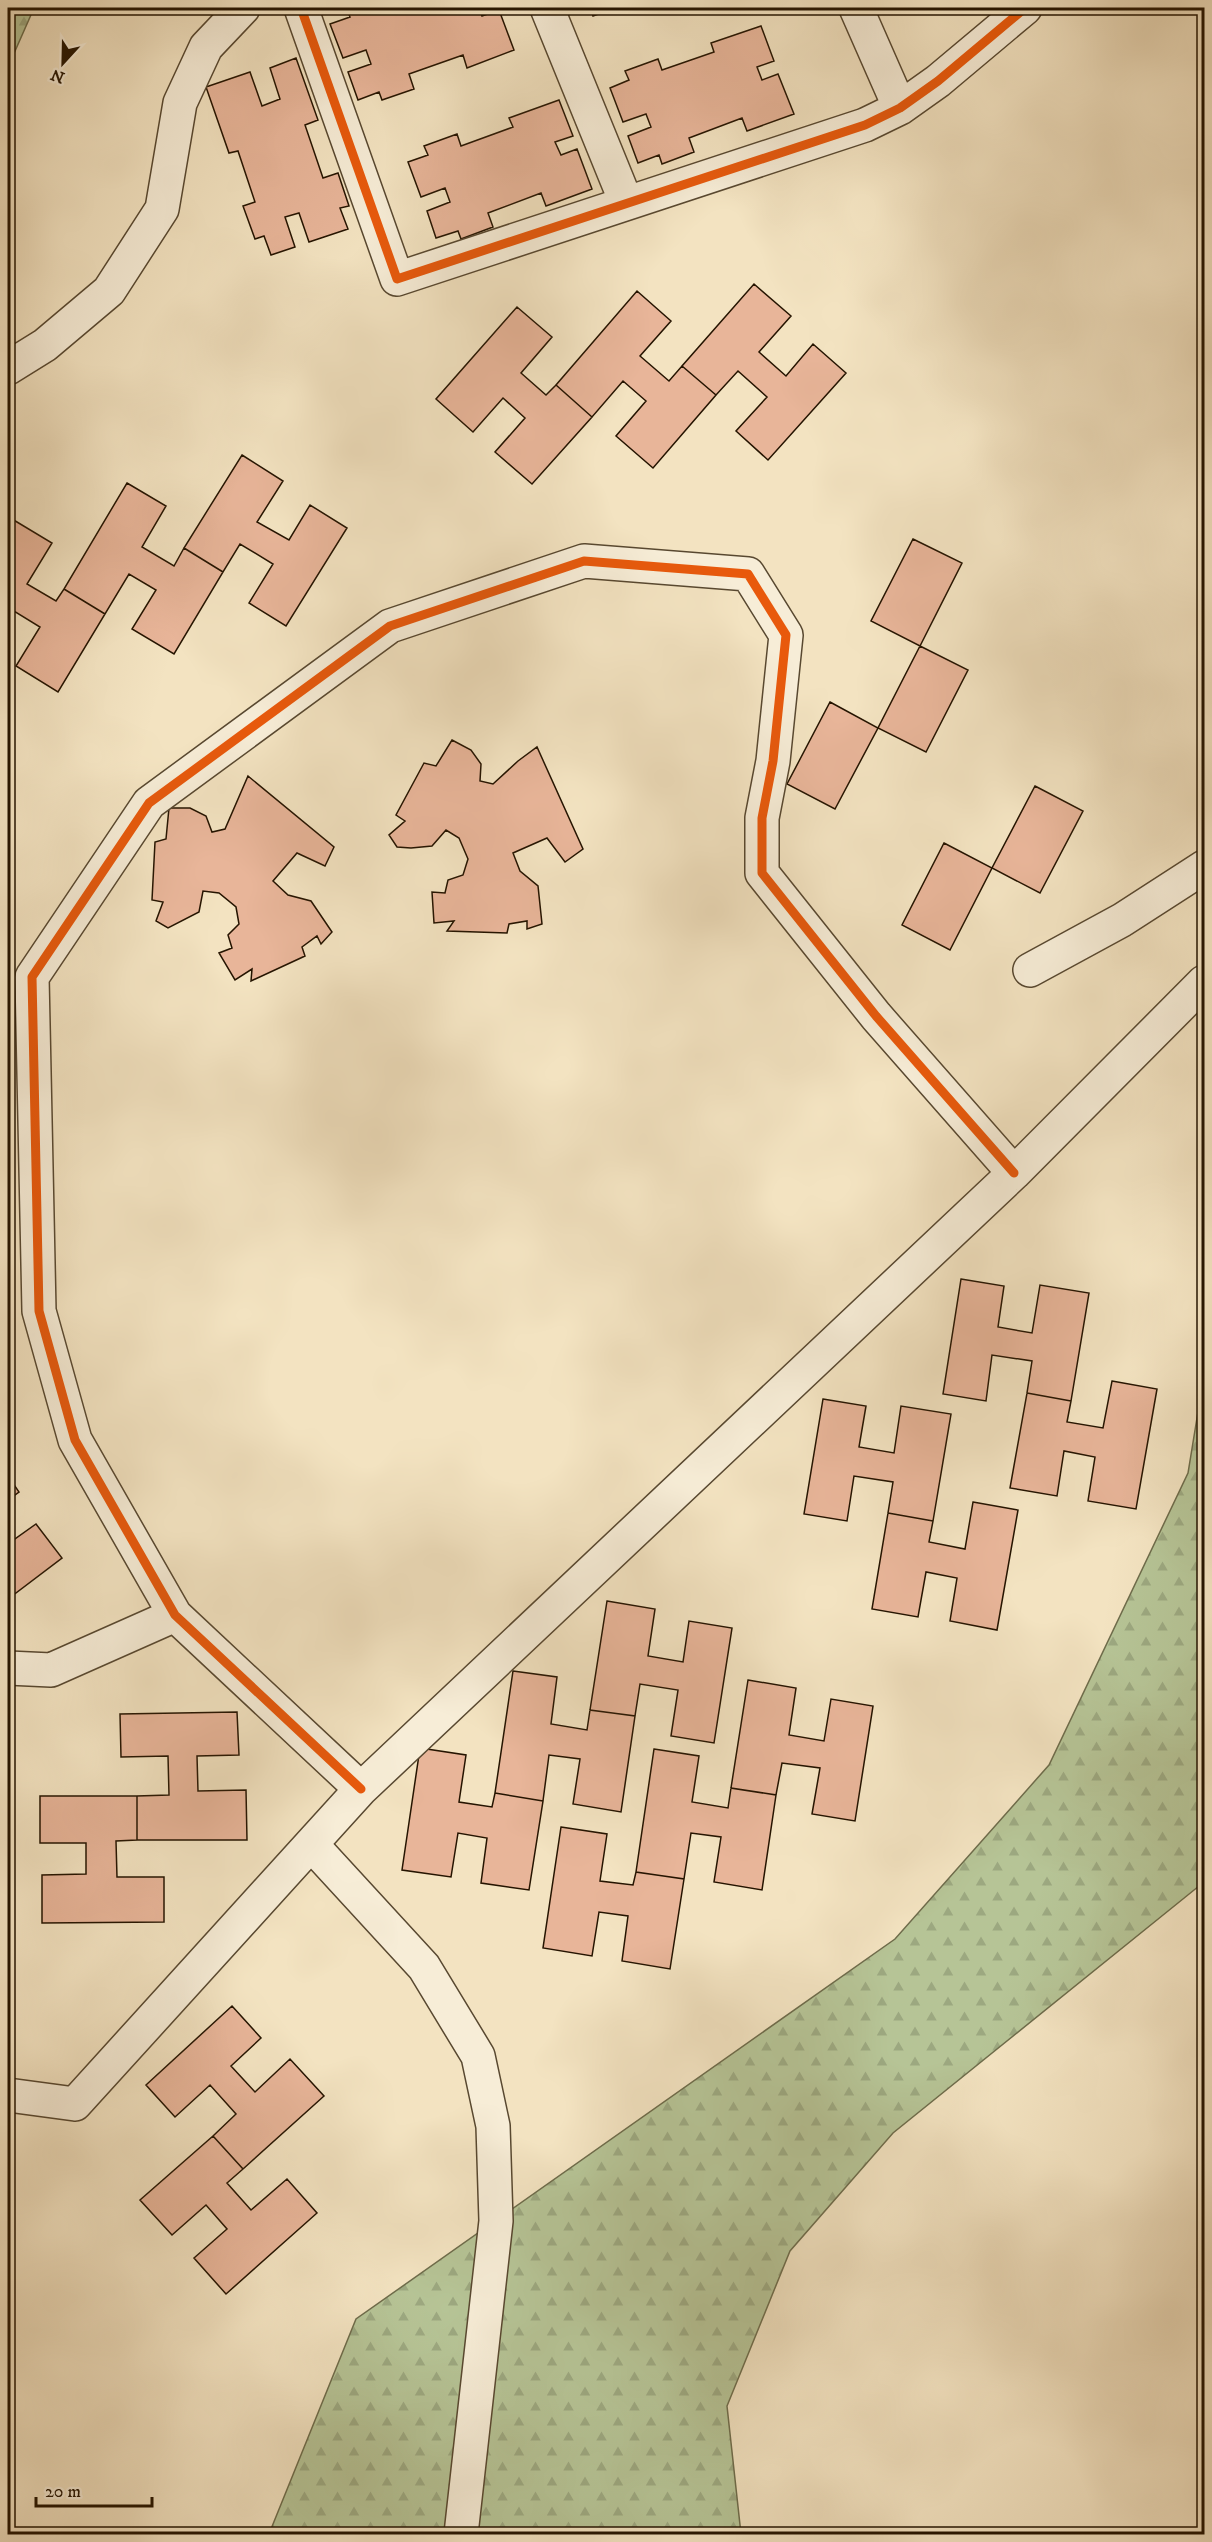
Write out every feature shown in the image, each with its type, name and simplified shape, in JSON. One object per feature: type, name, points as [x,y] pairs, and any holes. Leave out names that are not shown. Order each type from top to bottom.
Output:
[{"type":"street","points":[[8,368],[45,345],[109,291],[162,208],[180,103],[206,47],[243,8]]},
{"type":"street","points":[[301,8],[397,279],[865,125],[900,108],[938,81],[1025,8]]},
{"type":"street","points":[[547,8],[626,202]]},
{"type":"street","points":[[856,8],[900,108]]},
{"type":"street","points":[[360,1789],[175,1615],[75,1440],[39,1311],[32,976],[149,803],[390,626],[584,561],[748,574],[786,635],[773,761],[762,818],[762,873],[876,1016],[1014,1173]]},
{"type":"street","points":[[1030,970],[1122,920],[1204,867]]},
{"type":"street","points":[[8,2095],[75,2104],[360,1789],[1014,1173],[1204,982]]},
{"type":"street","points":[[8,1668],[51,1670],[175,1615]]},
{"type":"street","points":[[311,1844],[424,1967],[478,2056],[493,2126],[496,2221],[461,2535]]},
{"type":"green space","points":[[8,8],[34,8],[8,67]]},
{"type":"green space","points":[[1204,1375],[1204,1882],[893,2133],[790,2251],[727,2406],[741,2534],[269,2534],[356,2319],[895,1939],[1049,1765],[1188,1473]]},
{"type":"building","points":[[346,8],[479,8],[482,16],[499,10],[514,50],[467,68],[463,55],[409,74],[414,89],[382,100],[379,92],[358,100],[348,72],[371,64],[366,50],[343,58],[330,24],[350,17]]},
{"type":"building","points":[[566,8],[588,8],[568,15]]},
{"type":"building","points":[[590,8],[615,8],[593,16]]},
{"type":"building","points":[[761,26],[774,61],[757,67],[762,80],[778,74],[794,114],[747,131],[742,118],[689,138],[694,152],[662,164],[659,155],[638,163],[628,136],[651,127],[646,114],[623,122],[610,88],[629,80],[625,71],[658,59],[662,70],[714,52],[711,43]]},
{"type":"building","points":[[296,58],[318,120],[305,125],[323,178],[338,173],[349,206],[340,208],[348,229],[309,242],[299,213],[285,217],[295,247],[271,255],[264,236],[255,239],[243,206],[255,202],[238,151],[229,153],[206,87],[250,72],[262,106],[280,99],[270,68]]},
{"type":"building","points":[[559,100],[573,136],[555,142],[561,155],[577,149],[592,189],[546,206],[541,193],[488,213],[493,227],[461,239],[458,231],[436,238],[427,211],[450,202],[445,188],[421,197],[408,162],[428,155],[424,146],[457,134],[461,146],[513,127],[509,118]]},
{"type":"building","points":[[754,284],[791,316],[759,352],[786,376],[813,344],[846,373],[768,460],[736,431],[767,397],[738,371],[716,395],[682,366]]},
{"type":"building","points":[[637,291],[671,321],[640,356],[669,381],[682,366],[716,395],[653,468],[616,436],[646,401],[623,381],[592,417],[556,385]]},
{"type":"building","points":[[517,307],[552,337],[521,373],[546,395],[556,385],[592,417],[532,484],[495,452],[525,418],[503,398],[473,432],[436,399]]},
{"type":"building","points":[[242,455],[283,481],[257,522],[289,540],[310,505],[347,528],[286,626],[249,603],[273,564],[240,544],[223,572],[184,548]]},
{"type":"building","points":[[127,483],[166,506],[142,547],[174,566],[184,548],[223,572],[174,654],[132,629],[156,590],[129,574],[105,614],[64,589]]},
{"type":"building","points":[[12,519],[52,543],[27,584],[56,601],[64,589],[105,614],[58,692],[16,666],[40,627],[14,611],[8,622],[8,526]]},
{"type":"building","points":[[913,539],[962,563],[920,646],[871,621]]},
{"type":"building","points":[[920,646],[968,670],[926,752],[878,728]]},
{"type":"building","points":[[830,702],[878,728],[835,809],[787,784]]},
{"type":"building","points":[[452,740],[471,750],[481,764],[480,781],[493,784],[537,747],[583,849],[565,862],[547,838],[513,853],[520,871],[538,886],[542,924],[527,929],[527,921],[509,924],[507,933],[447,931],[454,921],[434,923],[432,892],[445,893],[448,880],[463,875],[468,859],[459,838],[446,830],[432,846],[411,848],[397,847],[389,835],[405,821],[396,815],[424,763],[436,766]]},
{"type":"building","points":[[248,776],[334,847],[325,866],[297,853],[273,881],[288,895],[311,901],[332,932],[321,944],[317,936],[302,947],[305,956],[251,981],[252,969],[235,980],[219,953],[232,948],[228,935],[239,924],[236,907],[219,893],[203,891],[199,912],[168,928],[156,921],[163,902],[152,900],[155,842],[166,839],[169,808],[190,808],[206,816],[212,832],[225,829]]},
{"type":"building","points":[[1035,786],[1083,811],[1040,893],[992,868]]},
{"type":"building","points":[[944,843],[992,868],[950,950],[902,925]]},
{"type":"building","points":[[961,1279],[1004,1286],[998,1327],[1032,1333],[1040,1285],[1089,1293],[1071,1401],[1027,1393],[1032,1361],[992,1355],[986,1401],[943,1394]]},
{"type":"building","points":[[1112,1381],[1157,1389],[1136,1509],[1088,1501],[1095,1457],[1064,1451],[1057,1496],[1010,1488],[1027,1393],[1071,1401],[1067,1422],[1103,1428]]},
{"type":"building","points":[[823,1399],[866,1406],[859,1447],[894,1453],[901,1406],[951,1414],[933,1521],[888,1513],[893,1482],[854,1476],[847,1521],[804,1514]]},
{"type":"building","points":[[8,1476],[19,1492],[8,1500]]},
{"type":"building","points":[[973,1502],[1018,1510],[997,1630],[950,1621],[957,1578],[926,1572],[918,1617],[872,1609],[888,1513],[933,1521],[929,1542],[965,1549]]},
{"type":"building","points":[[36,1524],[62,1558],[8,1599],[8,1544]]},
{"type":"building","points":[[607,1601],[655,1609],[648,1656],[683,1662],[689,1621],[732,1628],[714,1743],[671,1736],[678,1690],[640,1684],[635,1716],[590,1710]]},
{"type":"building","points":[[513,1671],[557,1677],[551,1724],[587,1730],[590,1710],[635,1716],[621,1812],[573,1804],[580,1759],[549,1755],[543,1801],[495,1793]]},
{"type":"building","points":[[748,1680],[796,1688],[789,1735],[824,1741],[831,1699],[873,1706],[855,1821],[812,1814],[820,1768],[782,1763],[776,1795],[731,1788]]},
{"type":"building","points":[[237,1712],[239,1755],[197,1756],[198,1791],[246,1790],[247,1840],[137,1840],[137,1796],[169,1795],[168,1756],[121,1757],[120,1714]]},
{"type":"building","points":[[420,1748],[466,1755],[459,1802],[492,1807],[495,1793],[543,1801],[529,1890],[481,1883],[487,1838],[458,1833],[451,1877],[402,1870]]},
{"type":"building","points":[[654,1749],[699,1756],[692,1802],[728,1808],[731,1788],[776,1795],[762,1890],[714,1882],[721,1837],[691,1833],[684,1879],[636,1872]]},
{"type":"building","points":[[40,1796],[137,1796],[137,1840],[116,1841],[117,1877],[164,1877],[164,1922],[42,1923],[42,1875],[86,1874],[86,1843],[40,1843]]},
{"type":"building","points":[[561,1827],[607,1834],[600,1881],[633,1885],[636,1872],[684,1879],[670,1969],[622,1961],[628,1916],[599,1912],[592,1956],[543,1948]]},
{"type":"building","points":[[232,2006],[261,2038],[231,2066],[255,2092],[290,2059],[324,2096],[243,2169],[213,2136],[236,2114],[210,2085],[175,2117],[146,2085]]},
{"type":"building","points":[[213,2136],[243,2169],[227,2183],[251,2210],[287,2179],[317,2213],[226,2294],[194,2258],[227,2229],[206,2205],[172,2235],[140,2200]]},
{"type":"cycle path","points":[[301,8],[397,279],[865,125],[900,108],[938,81],[1025,8]]},
{"type":"cycle path","points":[[361,1789],[175,1615],[75,1440],[39,1311],[32,977],[149,803],[390,626],[584,561],[748,574],[786,635],[773,761],[762,818],[762,873],[876,1016],[1014,1173]]}]
